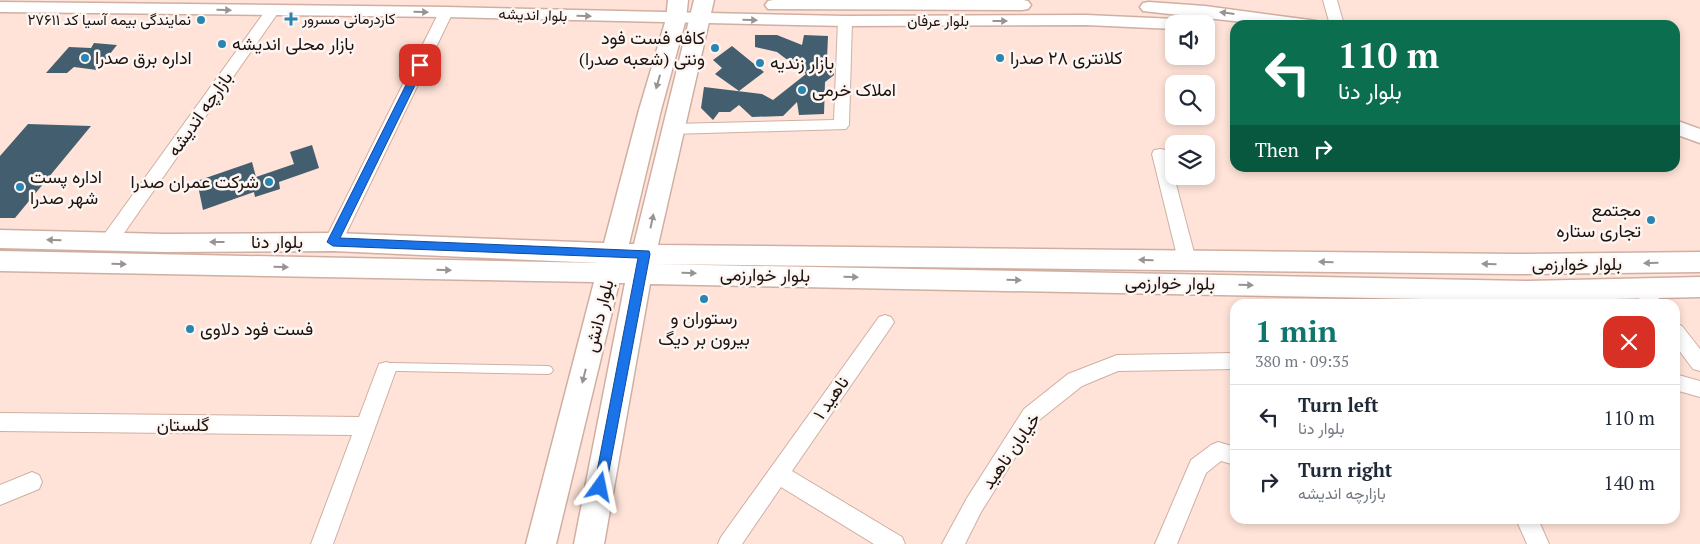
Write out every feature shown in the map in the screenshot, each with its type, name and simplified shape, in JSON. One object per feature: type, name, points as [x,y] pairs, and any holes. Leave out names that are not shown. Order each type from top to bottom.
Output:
[{"type":"main road","name":"بلوار دانش","points":[[541,544],[677,8]]},
{"type":"main road","name":"بلوار دانش","points":[[589,544],[642,263],[672,128],[703,8]]},
{"type":"main road","name":"بلوار دنا","points":[[0,239],[333,242],[612,263]]},
{"type":"main road","name":"بلوار خوارزمی","points":[[642,263],[1187,260],[1517,264],[1700,262]]},
{"type":"main road","name":"بلوار دنا","points":[[0,261],[642,263]]},
{"type":"main road","name":"بلوار خوارزمی","points":[[642,263],[1648,296],[1700,287]]},
{"type":"street","points":[[1330,0],[1335,20]]},
{"type":"street","points":[[333,242],[445,6]]},
{"type":"street","name":"بلوار اندیشه","points":[[0,7],[273,10],[445,6],[703,8]]},
{"type":"street","name":"بلوار عرفان","points":[[703,8],[1139,6],[1205,11],[1272,20]]},
{"type":"street","name":"بلوار عرفان","points":[[703,8],[845,21],[1086,20],[1165,24]]},
{"type":"street","name":"بازارچه اندیشه","points":[[109,241],[273,10]]},
{"type":"street","points":[[672,128],[841,125],[845,21]]},
{"type":"street","points":[[1215,27],[1230,29]]},
{"type":"street","points":[[1680,113],[1700,120]]},
{"type":"street","points":[[1680,129],[1700,136]]},
{"type":"street","points":[[1160,154],[1187,260]]},
{"type":"street","name":"ناهید ۱","points":[[729,544],[885,322]]},
{"type":"street","points":[[1680,337],[1700,363]]},
{"type":"street","name":"خیابان ناهید","points":[[953,544],[974,505],[1031,415],[1075,380],[1117,363],[1230,361]]},
{"type":"street","points":[[322,544],[386,370]]},
{"type":"street","points":[[1680,384],[1700,390]]},
{"type":"street","name":"گلستان","points":[[0,422],[365,426]]},
{"type":"street","points":[[1166,544],[1198,468],[1218,451],[1230,455]]},
{"type":"street","points":[[778,474],[894,544]]},
{"type":"street","points":[[0,495],[32,482]]},
{"type":"street","points":[[1529,524],[1538,544]]},
{"type":"lane","points":[[386,370],[400,366],[548,370]]},
{"type":"building","points":[[755,35],[777,35],[802,45],[804,35],[828,36],[827,59],[834,67],[834,75],[825,82],[824,114],[799,115],[797,102],[783,116],[752,117],[739,105],[730,112],[719,112],[713,120],[701,108],[704,87],[762,94],[773,100],[806,74],[777,52],[755,47]]},
{"type":"building","points":[[94,43],[117,45],[97,70],[74,67],[67,73],[46,73],[69,47],[91,48]]},
{"type":"building","points":[[732,46],[764,72],[739,91],[715,74],[722,68],[713,60]]},
{"type":"building","name":"اداره پست شهر صدرا","points":[[28,124],[91,126],[15,218],[0,218],[0,156]]},
{"type":"building","points":[[312,145],[319,168],[279,182],[280,189],[255,197],[254,192],[203,210],[197,181],[252,162],[256,177],[294,164],[290,152]]},
{"type":"place","name":"کاردرمانی مسرور","points":[[291,19]]},
{"type":"place","name":"نمایندگی بیمه آسیا کد ۲۷۶۱۱","points":[[201,20]]},
{"type":"place","name":"بازار محلی اندیشه","points":[[222,44]]},
{"type":"place","name":"کافه فست فود ونتی (شعبه صدرا)","points":[[715,48]]},
{"type":"place","name":"اداره برق صدرا","points":[[85,58]]},
{"type":"place","name":"کلانتری ۲۸ صدرا","points":[[1000,58]]},
{"type":"place","name":"بازار زندیه","points":[[760,63]]},
{"type":"place","name":"املاک خرمی","points":[[802,90]]},
{"type":"place","name":"شرکت عمران صدرا","points":[[269,182]]},
{"type":"place","name":"اداره پست شهر صدرا","points":[[20,187]]},
{"type":"place","name":"مجتمع تجاری ستاره","points":[[1651,220]]},
{"type":"place","name":"رستوران و بیرون بر دیگ","points":[[704,299]]},
{"type":"place","name":"فست فود دلاوی","points":[[190,329]]},
{"type":"route","points":[[420,65],[333,242],[645,254],[600,487]]}]
